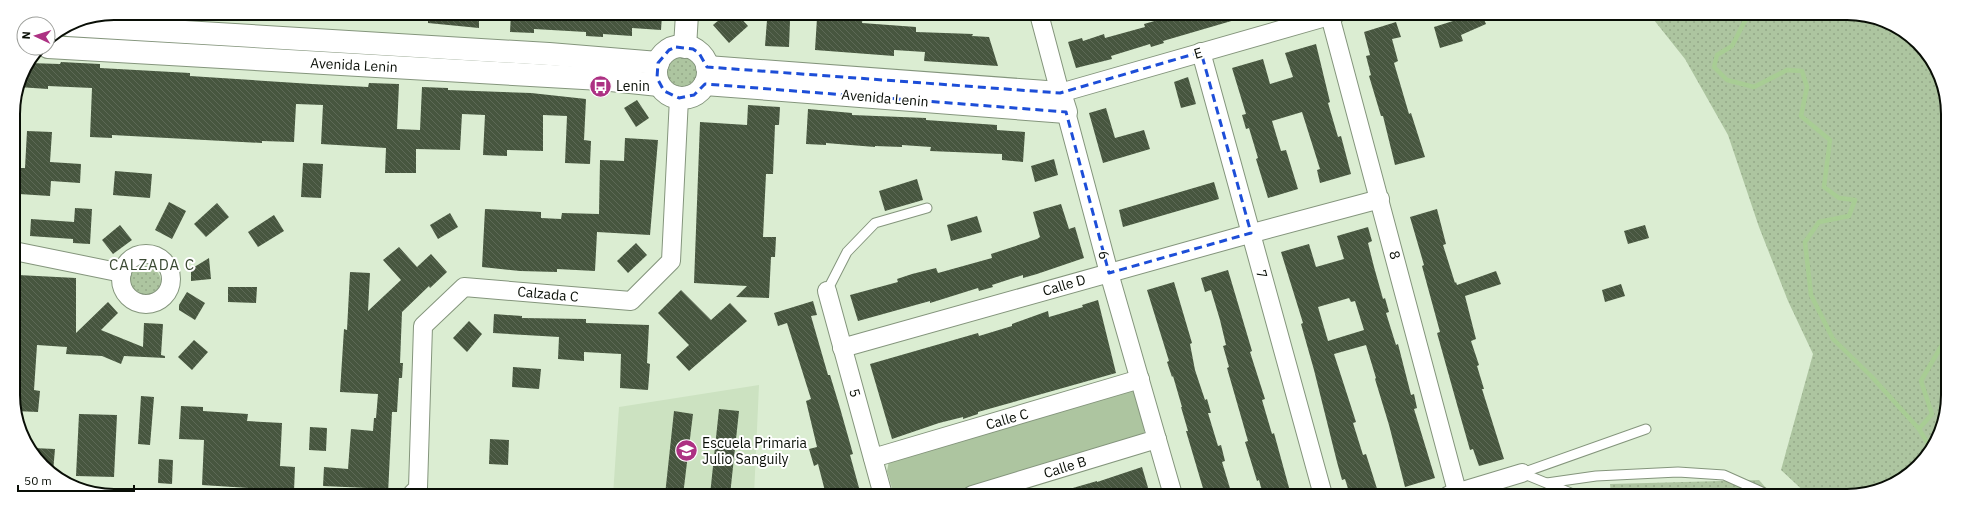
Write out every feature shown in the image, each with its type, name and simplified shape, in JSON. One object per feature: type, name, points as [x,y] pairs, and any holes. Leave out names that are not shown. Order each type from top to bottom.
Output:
[{"type":"street","points":[[685,47],[687,20]]},
{"type":"street","name":"6","points":[[1041,20],[1109,273],[1172,489]]},
{"type":"street","name":"E","points":[[1063,103],[1201,52],[1315,20]]},
{"type":"street","name":"8","points":[[1334,20],[1453,489]]},
{"type":"street","name":"Avenida Lenin","points":[[82,26],[549,54],[658,63]]},
{"type":"street","name":"Avenida Lenin","points":[[56,47],[593,79],[659,85]]},
{"type":"street","points":[[676,47],[685,47],[699,53],[706,75],[694,95],[679,98],[671,96],[659,85],[656,78],[658,63],[662,56],[668,50],[676,47]]},
{"type":"street","name":"7","points":[[1201,52],[1321,489]]},
{"type":"street","name":"Avenida Lenin","points":[[706,75],[1063,103]]},
{"type":"street","name":"Calzada C","points":[[420,489],[423,326],[464,287],[631,301],[671,262],[679,98]]},
{"type":"street","name":"Calle D","points":[[842,348],[1251,233],[1380,199]]},
{"type":"street","points":[[20,252],[122,273]]},
{"type":"street","name":"5","points":[[827,291],[881,489]]},
{"type":"street","name":"Calle C","points":[[873,458],[1140,379]]},
{"type":"street","name":"Calle B","points":[[992,489],[1157,439]]},
{"type":"street","points":[[1473,489],[1522,473]]},
{"type":"lane","points":[[827,291],[847,252],[876,223],[927,208]]},
{"type":"lane","points":[[1522,473],[1646,429]]},
{"type":"lane","points":[[1547,483],[1596,476],[1678,472],[1724,475],[1755,489]]},
{"type":"lane","points":[[1522,473],[1561,489]]},
{"type":"highlighted area","points":[[676,47],[693,49],[699,53],[707,67],[1060,93],[1201,52],[1251,233],[1109,273],[1066,112],[705,84],[694,95],[679,98],[664,91],[657,78],[658,63],[669,50]]},
{"type":"shaded area","points":[[1654,20],[1847,20],[1865,22],[1883,27],[1904,39],[1914,47],[1922,57],[1934,78],[1941,108],[1941,401],[1934,431],[1922,452],[1914,462],[1904,470],[1883,482],[1853,489],[1801,489],[1781,470],[1813,354],[1788,301],[1759,227],[1728,135],[1685,59]]},
{"type":"shaded area","points":[[681,53],[689,55],[695,59],[699,65],[701,73],[699,81],[695,87],[689,91],[681,93],[673,91],[667,87],[663,81],[661,73],[663,65],[667,59],[673,55]]},
{"type":"shaded area","points":[[145,266],[151,267],[158,273],[161,282],[160,288],[154,295],[145,298],[139,297],[132,291],[129,282],[130,276],[136,269]]},
{"type":"shaded area","name":"Escuela Primaria Julio Sanguily","points":[[759,385],[754,489],[613,489],[619,407]]},
{"type":"shaded area","points":[[1133,390],[1136,395],[1144,429],[1144,434],[1141,438],[968,489],[892,489],[887,471],[889,461]]},
{"type":"shaded area","points":[[1759,480],[1767,489],[1610,489],[1610,484]]},
{"type":"building","points":[[428,20],[479,20],[479,28],[428,23]]},
{"type":"building","points":[[511,20],[662,20],[661,30],[632,28],[632,36],[603,34],[603,37],[586,36],[586,32],[534,29],[534,33],[510,32]]},
{"type":"building","points":[[719,20],[742,20],[748,26],[729,43],[713,25]]},
{"type":"building","points":[[767,20],[790,21],[789,47],[765,46]]},
{"type":"building","points":[[817,20],[862,20],[862,23],[916,27],[916,32],[973,34],[972,36],[989,37],[998,66],[924,61],[925,52],[894,50],[894,56],[815,50]]},
{"type":"building","points":[[1158,20],[1235,20],[1163,41],[1164,43],[1151,47],[1150,44],[1111,56],[1112,59],[1076,68],[1068,42],[1082,38],[1083,41],[1104,34],[1105,38],[1145,27],[1144,24]]},
{"type":"building","points":[[1456,20],[1484,20],[1486,24],[1461,35],[1463,41],[1440,48],[1434,27]]},
{"type":"building","points":[[1396,22],[1401,37],[1392,39],[1398,61],[1394,63],[1409,114],[1411,113],[1425,157],[1395,165],[1383,116],[1381,116],[1369,76],[1371,75],[1366,56],[1370,55],[1364,32]]},
{"type":"building","points":[[1316,44],[1330,102],[1328,103],[1338,137],[1341,136],[1351,174],[1320,183],[1317,170],[1320,169],[1302,112],[1272,121],[1281,151],[1286,150],[1298,189],[1268,198],[1256,159],[1258,158],[1249,128],[1246,129],[1242,115],[1246,114],[1232,68],[1263,59],[1270,84],[1293,77],[1285,53]]},
{"type":"building","points":[[61,62],[100,64],[100,68],[190,73],[190,76],[312,84],[368,87],[369,83],[399,84],[397,129],[420,130],[422,87],[448,88],[448,90],[531,93],[586,99],[584,140],[591,141],[590,164],[565,163],[567,116],[543,115],[543,151],[507,150],[507,156],[483,155],[485,115],[462,114],[460,150],[416,149],[416,173],[385,173],[386,148],[321,144],[323,105],[296,104],[294,142],[262,141],[262,143],[112,135],[112,138],[90,137],[92,88],[48,86],[48,89],[24,87],[35,63],[60,64]]},
{"type":"building","points":[[1188,77],[1196,104],[1181,108],[1174,82]]},
{"type":"building","points":[[637,100],[649,118],[636,127],[624,108]]},
{"type":"building","points":[[748,105],[780,107],[779,125],[775,125],[773,174],[766,174],[763,237],[776,237],[775,257],[771,257],[769,298],[736,297],[747,286],[694,283],[700,122],[747,125]]},
{"type":"building","points":[[1106,108],[1115,138],[1144,130],[1150,149],[1103,163],[1089,113]]},
{"type":"building","points":[[808,109],[852,113],[852,115],[926,118],[926,120],[997,125],[997,130],[1025,132],[1023,162],[1002,160],[1002,154],[930,151],[931,147],[902,145],[902,147],[875,147],[826,143],[826,145],[806,144]]},
{"type":"building","points":[[27,131],[52,132],[50,162],[81,164],[80,183],[51,181],[50,196],[20,194],[20,168],[25,168]]},
{"type":"building","points":[[625,138],[658,140],[650,235],[597,232],[595,271],[557,269],[557,272],[520,271],[482,267],[485,209],[541,212],[541,218],[561,219],[562,213],[599,214],[600,160],[624,161]]},
{"type":"building","points":[[1054,159],[1058,175],[1035,182],[1031,166]]},
{"type":"building","points":[[303,163],[323,164],[321,198],[301,197]]},
{"type":"building","points":[[115,171],[152,174],[150,198],[113,195]]},
{"type":"building","points":[[917,179],[923,200],[885,211],[879,191]]},
{"type":"building","points":[[1214,182],[1219,199],[1123,227],[1119,210]]},
{"type":"building","points":[[169,202],[186,211],[172,239],[155,230]]},
{"type":"building","points":[[217,203],[229,217],[206,237],[194,224]]},
{"type":"building","points":[[1061,204],[1069,229],[1075,227],[1084,258],[1023,278],[1023,275],[979,291],[978,288],[930,303],[930,301],[858,321],[850,295],[898,282],[897,279],[912,274],[936,268],[938,273],[992,258],[991,254],[1037,239],[1040,237],[1033,212]]},
{"type":"building","points":[[75,208],[92,209],[90,244],[73,243],[73,239],[30,236],[31,219],[74,222]]},
{"type":"building","points":[[1437,209],[1446,244],[1443,245],[1455,283],[1456,282],[1457,285],[1496,271],[1501,284],[1465,296],[1476,339],[1471,341],[1479,365],[1477,366],[1484,389],[1482,389],[1504,459],[1479,466],[1473,449],[1470,450],[1437,333],[1440,332],[1422,266],[1424,265],[1410,217]]},
{"type":"building","points":[[450,213],[458,227],[438,239],[430,225]]},
{"type":"building","points":[[274,215],[284,231],[258,247],[248,232]]},
{"type":"building","points":[[977,216],[982,232],[951,241],[947,225]]},
{"type":"building","points":[[120,225],[132,240],[113,254],[102,240]]},
{"type":"building","points":[[1645,225],[1649,238],[1628,244],[1624,231]]},
{"type":"building","points":[[1368,227],[1372,241],[1368,243],[1383,299],[1385,298],[1389,312],[1386,313],[1396,345],[1398,344],[1411,395],[1414,394],[1417,408],[1414,409],[1435,478],[1405,487],[1366,345],[1334,354],[1356,422],[1353,423],[1363,455],[1366,454],[1377,489],[1348,489],[1345,479],[1342,480],[1301,324],[1303,323],[1281,252],[1309,244],[1316,267],[1344,259],[1337,236]],"holes":[[[1349,298],[1351,302],[1355,301],[1364,330],[1328,341],[1318,307]]]},
{"type":"building","points":[[636,243],[647,255],[628,273],[617,261]]},
{"type":"building","points":[[399,247],[417,267],[431,254],[447,272],[430,288],[429,286],[402,312],[400,363],[403,363],[402,378],[399,378],[397,412],[392,412],[388,489],[323,486],[324,467],[348,469],[351,429],[373,431],[374,418],[376,418],[378,394],[340,392],[344,329],[347,330],[350,272],[370,273],[368,311],[401,280],[383,260]]},
{"type":"building","points":[[209,258],[211,279],[191,281],[191,269]]},
{"type":"building","points":[[1228,270],[1252,351],[1250,352],[1265,399],[1262,400],[1272,434],[1274,433],[1289,489],[1261,489],[1259,480],[1257,481],[1245,442],[1248,441],[1227,368],[1229,367],[1223,346],[1226,345],[1220,320],[1211,290],[1205,292],[1201,278]]},
{"type":"building","points":[[20,275],[76,278],[76,333],[108,302],[118,313],[101,330],[143,347],[144,323],[163,324],[161,355],[165,356],[165,358],[124,356],[121,364],[102,356],[66,354],[67,347],[37,345],[34,390],[40,391],[38,412],[22,411],[21,407]]},
{"type":"building","points":[[1174,282],[1192,343],[1190,344],[1195,370],[1205,400],[1207,399],[1211,413],[1208,413],[1218,446],[1221,445],[1225,461],[1222,462],[1230,489],[1203,489],[1186,431],[1188,431],[1182,407],[1173,376],[1172,377],[1167,362],[1169,361],[1147,290]]},
{"type":"building","points":[[1621,284],[1625,296],[1605,302],[1602,290]]},
{"type":"building","points":[[228,287],[257,287],[256,303],[228,302]]},
{"type":"building","points":[[681,290],[711,320],[730,303],[747,321],[689,371],[676,357],[689,345],[658,313]]},
{"type":"building","points":[[187,292],[205,303],[195,320],[179,310],[179,305]]},
{"type":"building","points":[[1098,300],[1116,373],[978,412],[978,414],[963,419],[963,417],[939,423],[892,439],[870,364],[978,333],[979,336],[1012,326],[1012,324],[1048,311],[1049,317],[1083,307],[1082,305]]},
{"type":"building","points":[[813,301],[817,315],[811,316],[853,454],[850,455],[859,489],[824,489],[818,464],[814,466],[809,449],[817,447],[806,401],[811,399],[787,323],[778,326],[774,313]]},
{"type":"building","points":[[494,314],[522,316],[522,318],[586,319],[586,323],[649,325],[647,363],[650,364],[648,390],[620,388],[621,354],[584,352],[584,361],[558,359],[559,337],[493,333]]},
{"type":"building","points":[[469,321],[482,334],[467,352],[453,338]]},
{"type":"building","points":[[194,340],[208,352],[192,370],[178,357]]},
{"type":"building","points":[[513,367],[541,369],[539,389],[512,387]]},
{"type":"building","points":[[141,396],[154,397],[150,445],[138,444]]},
{"type":"building","points":[[181,406],[203,407],[203,411],[248,414],[247,421],[282,423],[280,466],[295,467],[294,489],[263,489],[202,485],[204,440],[179,439]]},
{"type":"building","points":[[719,409],[739,411],[731,489],[711,489]]},
{"type":"building","points":[[674,411],[693,414],[684,489],[666,489]]},
{"type":"building","points":[[79,414],[117,415],[114,477],[76,476]]},
{"type":"building","points":[[310,427],[327,428],[326,451],[309,450]]},
{"type":"building","points":[[490,439],[509,440],[508,465],[489,464]]},
{"type":"building","points":[[37,448],[55,449],[53,467],[47,462]]},
{"type":"building","points":[[159,459],[173,460],[172,484],[158,483]]},
{"type":"building","points":[[1142,467],[1148,489],[1069,489],[1097,482]]},
{"type":"waterway","points":[[1745,20],[1732,46],[1717,55],[1714,67],[1727,80],[1754,87],[1787,70],[1802,71],[1807,87],[1801,116],[1830,140],[1824,187],[1839,198],[1855,200],[1849,216],[1819,222],[1805,242],[1811,295],[1833,339],[1872,377],[1919,429],[1927,443]]},
{"type":"waterway","points":[[1919,429],[1932,414],[1921,381],[1941,347]]},
{"type":"place","name":"Lenin","points":[[600,86]]},
{"type":"place","name":"Escuela Primaria Julio Sanguily","points":[[686,451]]},
{"type":"district","name":"CALZADA C","points":[[152,265]]}]
